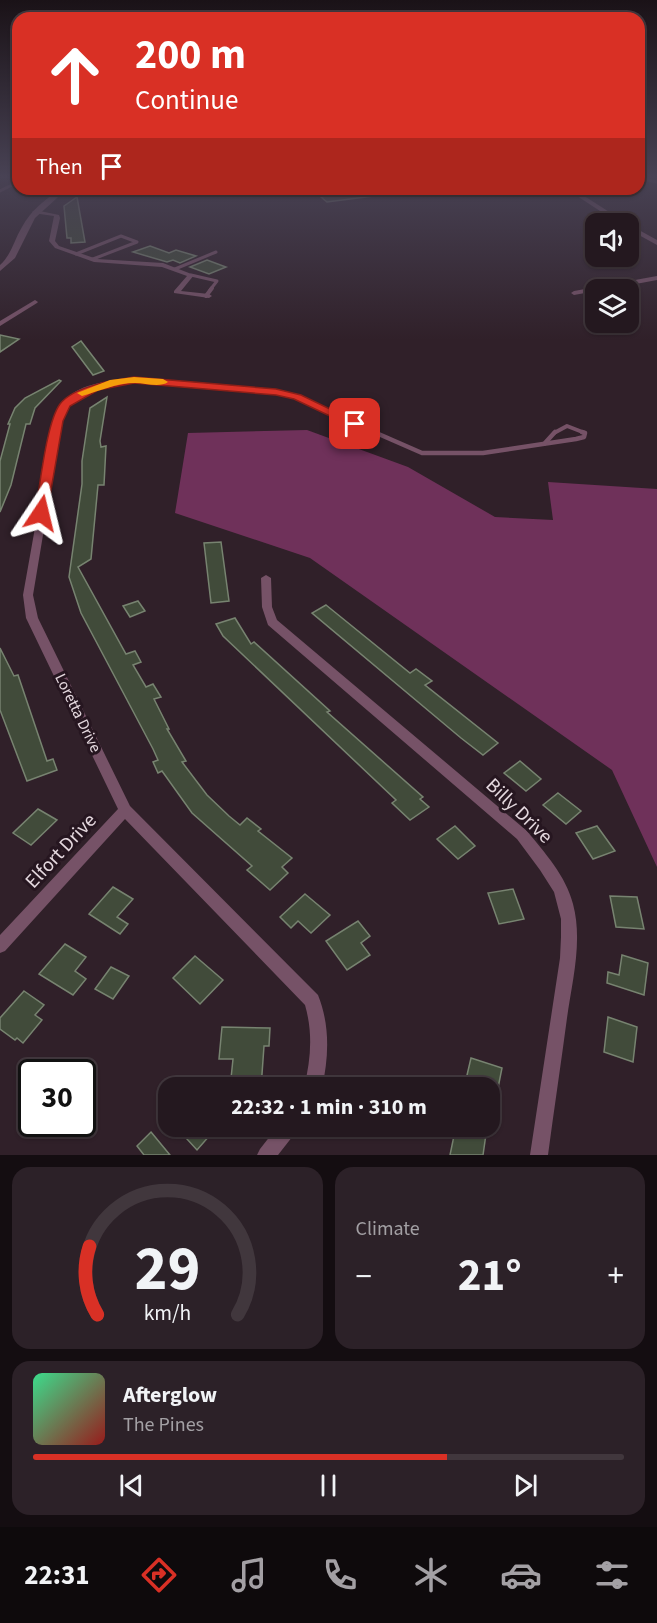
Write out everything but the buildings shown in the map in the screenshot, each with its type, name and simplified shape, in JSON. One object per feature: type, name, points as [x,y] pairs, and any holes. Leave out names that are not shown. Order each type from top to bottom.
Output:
[{"type":"street","points":[[0,269],[11,260],[18,249],[23,232]]},
{"type":"street","points":[[54,232],[52,241],[57,247],[76,254],[111,263],[148,264],[175,269],[190,275],[176,292],[207,296]]},
{"type":"street","points":[[639,232],[657,243]]},
{"type":"street","points":[[574,293],[657,278]]},
{"type":"street","points":[[0,324],[35,302]]},
{"type":"street","name":"Loretta Drive","points":[[199,385],[134,380],[114,382],[95,387],[65,404],[58,421],[28,595],[32,618],[125,810],[312,1000],[317,1018],[320,1058],[315,1077]]},
{"type":"street","name":"Billy Drive","points":[[266,578],[267,607],[272,622],[522,835],[551,871],[566,900],[570,928],[568,958],[539,1155]]},
{"type":"street","name":"Elfort Drive","points":[[0,946],[125,810]]},
{"type":"street","points":[[266,1155],[281,1137]]},
{"type":"lane","points":[[76,254],[121,236],[136,242],[93,259]]},
{"type":"lane","points":[[175,269],[216,252]]},
{"type":"lane","points":[[190,275],[217,281],[207,296]]},
{"type":"lane","points":[[199,385],[264,390],[297,397],[422,453],[483,453],[576,439],[584,437],[585,433],[570,427],[561,427],[553,430],[544,443]]},
{"type":"shaded area","points":[[307,430],[408,467],[495,517],[553,520],[548,482],[657,489],[657,867],[612,770],[310,558],[175,513],[188,433]]},
{"type":"slow traffic","points":[[82,393],[114,382],[134,380],[163,382]]},
{"type":"route","points":[[41,513],[58,421],[65,404],[95,387],[134,380],[276,392],[297,397],[355,424]]}]
